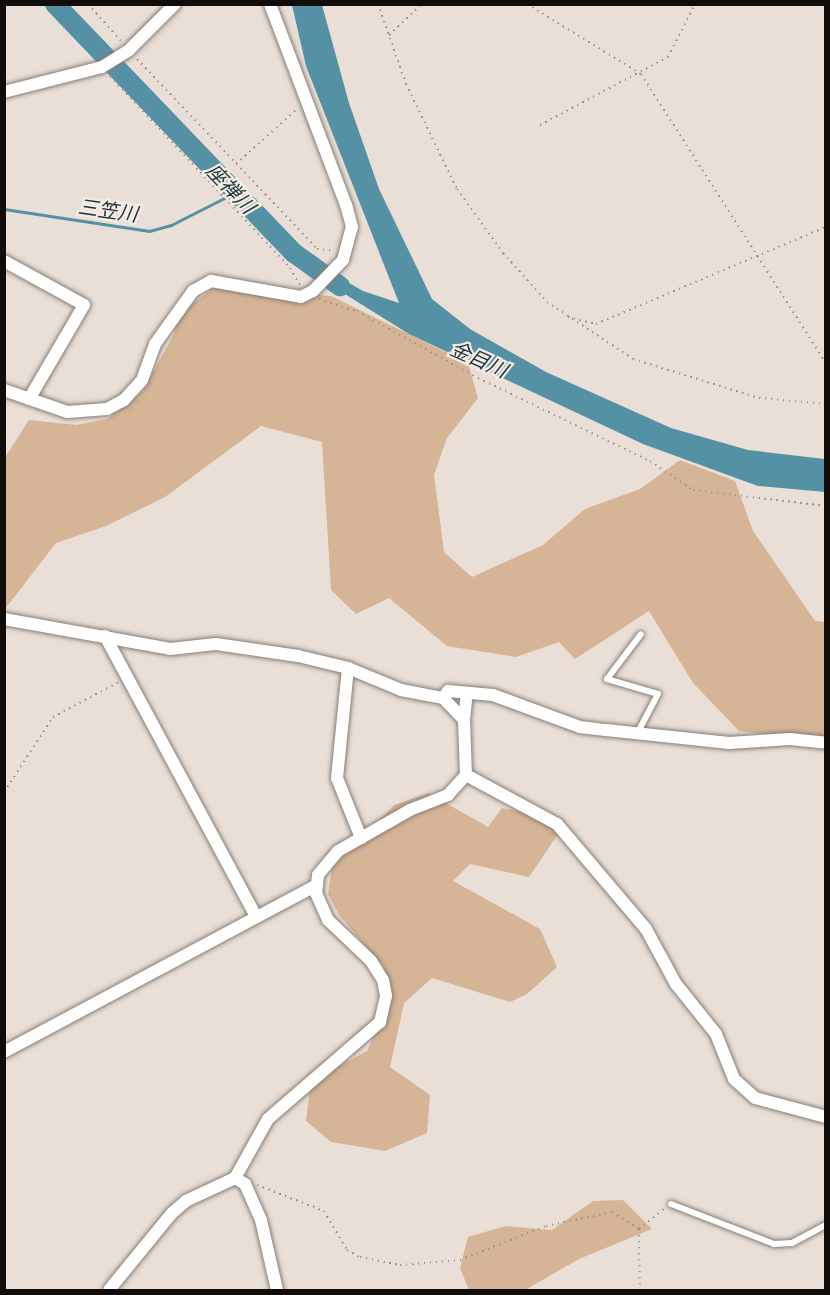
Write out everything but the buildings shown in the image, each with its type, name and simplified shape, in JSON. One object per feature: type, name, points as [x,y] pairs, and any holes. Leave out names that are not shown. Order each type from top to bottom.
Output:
[{"type":"street","points":[[4,92],[102,67],[129,50],[176,4]]},
{"type":"street","points":[[4,390],[88,414],[124,400],[141,380],[155,344],[186,298],[211,281],[310,293],[345,256],[352,227],[346,205],[304,102],[270,4]]},
{"type":"street","points":[[4,261],[84,305],[29,399]]},
{"type":"street","points":[[4,619],[170,649],[216,644],[348,668],[401,690],[443,698],[464,720]]},
{"type":"street","points":[[105,636],[256,917]]},
{"type":"street","points":[[348,668],[337,778],[361,838]]},
{"type":"street","points":[[443,698],[448,692],[504,698],[580,727],[729,743],[790,739],[825,743]]},
{"type":"street","points":[[466,775],[464,720],[467,693]]},
{"type":"street","points":[[109,1290],[172,1213],[186,1201],[240,1181],[268,1119],[369,1037],[385,1009],[382,980],[371,961],[328,920],[318,899],[317,885],[327,862],[361,838],[410,810],[432,805],[466,775]]},
{"type":"street","points":[[466,775],[556,824],[646,929],[676,984],[716,1034],[734,1079],[765,1102],[825,1117]]},
{"type":"street","points":[[4,1052],[317,885]]},
{"type":"street","points":[[240,1181],[261,1220],[277,1290]]},
{"type":"lane","points":[[638,732],[658,694],[607,679],[641,634]]},
{"type":"lane","points":[[671,1204],[774,1244],[792,1243],[825,1225]]},
{"type":"path","points":[[88,4],[317,249],[345,256]]},
{"type":"path","points":[[378,4],[406,84],[457,189],[502,253],[566,316],[615,350],[697,382],[759,398],[825,404]]},
{"type":"path","points":[[389,34],[422,4]]},
{"type":"path","points":[[527,4],[642,74],[824,360]]},
{"type":"path","points":[[540,125],[642,74],[668,57],[695,4]]},
{"type":"path","points":[[102,67],[290,268],[310,293],[357,311],[478,378],[650,460],[693,490],[825,506]]},
{"type":"path","points":[[236,164],[304,102]]},
{"type":"path","points":[[566,316],[596,324],[825,227]]},
{"type":"path","points":[[4,792],[52,717],[127,678]]},
{"type":"path","points":[[240,1181],[300,1198],[332,1218],[347,1250],[400,1265],[460,1260],[546,1226],[612,1212],[639,1229]]},
{"type":"path","points":[[639,1229],[671,1204]]},
{"type":"path","points":[[639,1229],[640,1290]]},
{"type":"shaded area","points":[[215,287],[331,296],[468,363],[478,398],[447,438],[434,475],[444,552],[472,577],[543,545],[585,509],[640,489],[680,460],[735,481],[753,531],[815,621],[825,622],[825,741],[739,731],[693,683],[649,611],[575,659],[559,642],[516,657],[447,646],[389,598],[356,614],[331,590],[322,442],[261,426],[165,497],[106,526],[56,543],[5,609],[4,459],[29,420],[76,425],[107,419],[143,391],[174,334],[179,314]]},
{"type":"shaded area","points":[[428,793],[488,827],[502,808],[548,818],[558,834],[529,877],[470,864],[453,881],[540,929],[557,967],[527,994],[510,1002],[432,978],[404,1003],[390,1067],[430,1095],[427,1133],[385,1151],[331,1142],[306,1121],[311,1081],[367,1051],[392,996],[383,966],[339,915],[328,894],[332,867],[394,805]]},
{"type":"shaded area","points":[[623,1200],[652,1229],[579,1259],[525,1290],[469,1290],[460,1268],[468,1237],[506,1226],[552,1230],[593,1201]]},
{"type":"water","name":"金目川","points":[[292,5],[322,5],[349,103],[379,189],[432,299],[470,329],[546,372],[671,428],[748,450],[825,459],[825,492],[758,486],[643,444],[409,334],[348,296],[292,251],[363,291],[399,303],[306,66]]},
{"type":"waterway","name":"座禅川","points":[[55,4],[294,253],[340,286]]},
{"type":"waterway","name":"三笠川","points":[[4,209],[149,231],[171,225],[236,192]]}]
